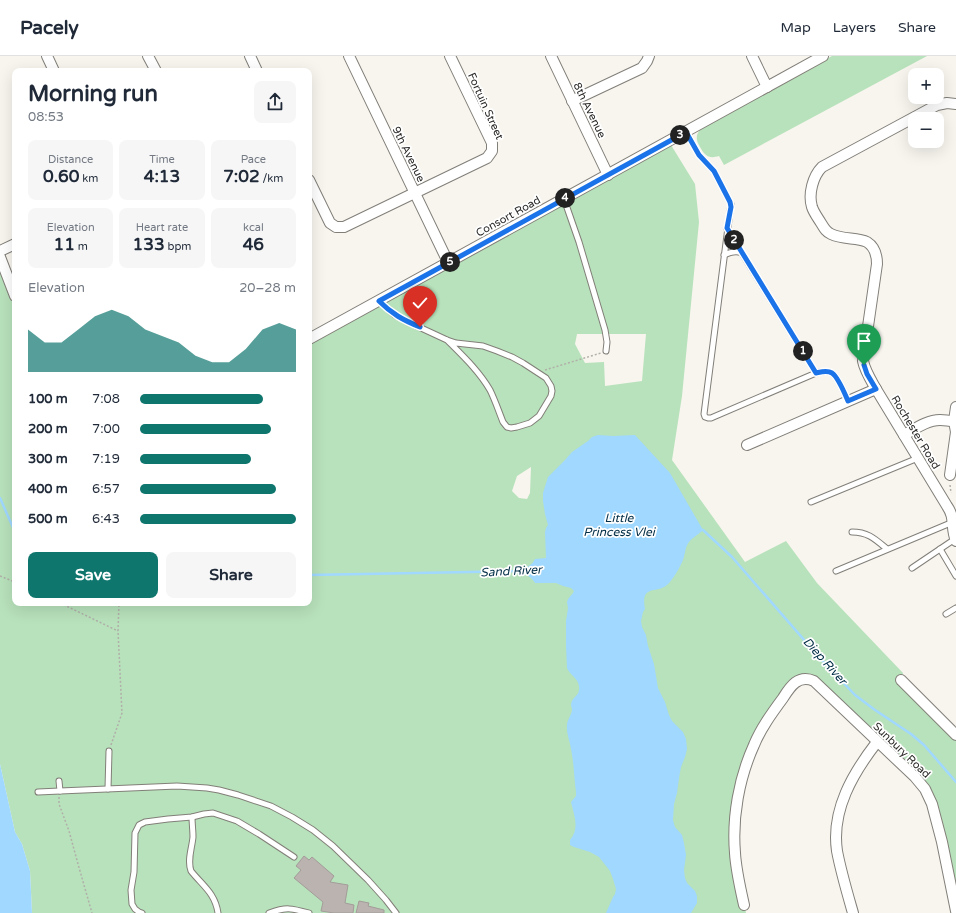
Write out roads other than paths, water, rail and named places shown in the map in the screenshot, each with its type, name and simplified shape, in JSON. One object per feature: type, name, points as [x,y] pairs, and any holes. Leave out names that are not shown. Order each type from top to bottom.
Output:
[{"type":"street","points":[[47,56],[53,68]]},
{"type":"street","points":[[148,56],[154,68]]},
{"type":"street","points":[[250,56],[256,68]]},
{"type":"street","name":"9th Avenue","points":[[349,56],[448,262]]},
{"type":"street","name":"Fortuin Street","points":[[312,186],[328,220],[333,225],[340,228],[348,226],[485,160],[492,151],[491,141],[450,56]]},
{"type":"street","name":"8th Avenue","points":[[551,56],[608,175]]},
{"type":"street","points":[[572,101],[642,68],[649,56]]},
{"type":"street","points":[[752,56],[767,87]]},
{"type":"street","name":"Consort Road","points":[[312,337],[823,56]]},
{"type":"street","name":"Rochester Road","points":[[954,515],[947,506],[867,374],[863,361],[877,264],[876,252],[866,242],[839,237],[827,231],[812,207],[811,193],[815,176],[822,167],[937,105],[943,103],[956,104]]},
{"type":"street","points":[[0,251],[12,245]]},
{"type":"street","points":[[0,258],[12,288]]},
{"type":"street","points":[[747,445],[876,389]]},
{"type":"street","points":[[950,475],[956,432],[956,408]]},
{"type":"street","points":[[904,435],[931,421],[941,420],[955,422]]},
{"type":"street","points":[[954,515],[954,535],[956,540]]},
{"type":"street","name":"Sunbury Road","points":[[744,904],[736,865],[734,836],[735,816],[742,782],[754,745],[765,723],[790,688],[798,680],[809,678],[814,681],[915,777],[925,789],[932,804],[942,842],[956,911]]},
{"type":"street","points":[[901,680],[956,735]]},
{"type":"street","points":[[853,913],[841,871],[837,849],[836,831],[843,800],[852,779],[864,759],[877,742]]},
{"type":"lane","points":[[686,132],[699,155],[714,171],[730,202],[731,207],[727,228],[704,414],[705,417],[711,418],[816,373],[824,371],[831,372],[848,401]]},
{"type":"lane","points":[[564,199],[579,242],[605,330],[607,342],[606,351]]},
{"type":"lane","points":[[727,228],[816,373]]},
{"type":"lane","points":[[724,255],[734,251],[742,253]]},
{"type":"lane","points":[[379,301],[395,315],[447,340],[456,343],[483,346],[497,351],[512,357],[546,378],[552,391],[548,402],[539,416],[535,420],[524,425],[506,426],[490,391],[466,358],[447,340]]},
{"type":"lane","points":[[811,502],[918,458]]},
{"type":"lane","points":[[836,571],[888,549],[954,515]]},
{"type":"lane","points":[[852,532],[867,534],[888,549]]},
{"type":"lane","points":[[912,568],[956,540]]},
{"type":"lane","points":[[940,549],[956,576]]},
{"type":"lane","points":[[946,614],[956,608]]},
{"type":"lane","points":[[108,789],[109,751]]},
{"type":"lane","points":[[59,781],[60,791]]},
{"type":"lane","points":[[38,792],[177,786],[219,790],[272,806],[298,820],[333,846],[368,880],[396,913]]},
{"type":"lane","points":[[142,913],[139,912],[132,904],[132,890],[135,834],[139,825],[145,822],[192,817],[213,813],[237,821],[294,857]]},
{"type":"lane","points":[[192,817],[193,837],[189,860],[191,872],[213,897],[218,913]]},
{"type":"lane","points":[[269,913],[289,908],[308,913]]},
{"type":"water","name":"Little Princess Vlei","points":[[598,435],[635,435],[670,473],[703,530],[688,544],[682,563],[670,582],[666,586],[648,592],[645,595],[645,609],[641,621],[654,664],[658,688],[672,721],[683,732],[686,739],[687,749],[681,767],[674,804],[673,820],[675,827],[682,835],[684,843],[686,855],[684,870],[685,878],[697,896],[697,903],[691,913],[606,913],[616,889],[610,871],[599,857],[570,845],[570,840],[576,826],[571,802],[576,796],[576,792],[573,760],[567,725],[572,710],[571,702],[578,693],[579,686],[567,668],[566,621],[568,608],[567,602],[574,591],[571,588],[556,583],[535,583],[530,577],[522,572],[535,559],[546,558],[545,532],[548,525],[545,514],[543,493],[548,477],[572,452],[592,437]]},
{"type":"water","points":[[0,764],[15,832],[22,844],[30,871],[32,913],[0,913]]},
{"type":"waterway","name":"Sand River","points":[[0,498],[12,525]]},
{"type":"waterway","name":"Diep River","points":[[700,530],[703,530],[732,557],[819,657],[855,695],[911,734],[924,745],[956,782]]},
{"type":"waterway","name":"Sand River","points":[[312,575],[524,571]]}]
